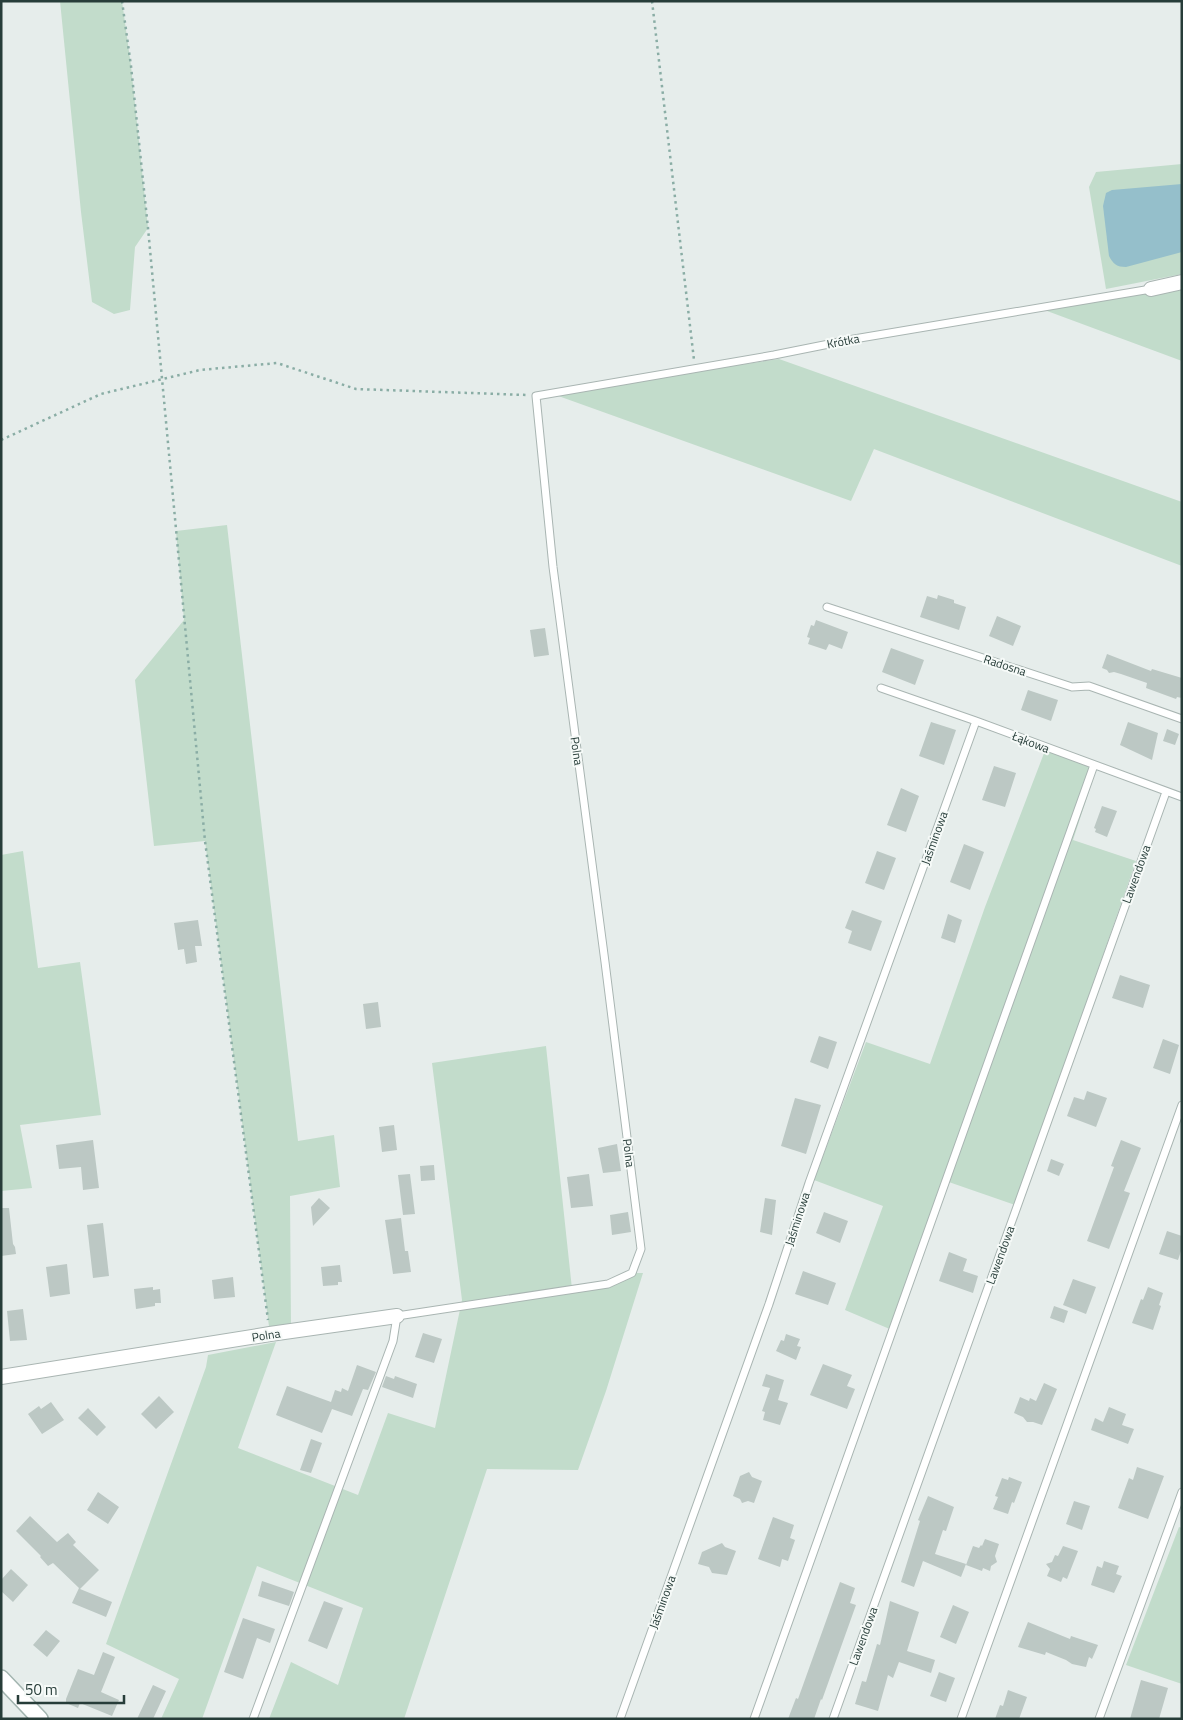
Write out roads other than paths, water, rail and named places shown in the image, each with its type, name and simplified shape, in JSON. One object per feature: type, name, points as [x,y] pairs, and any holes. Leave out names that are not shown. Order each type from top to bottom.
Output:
[{"type":"street","points":[[1151,289],[1182,282]]},
{"type":"street","name":"Polna","points":[[1,1377],[270,1334],[397,1316]]},
{"type":"street","points":[[1,1678],[40,1719]]},
{"type":"lane","name":"Krótka","points":[[536,396],[774,355],[854,338],[1151,289]]},
{"type":"lane","name":"Polna","points":[[397,1316],[608,1284],[632,1272],[641,1249],[553,567],[536,396]]},
{"type":"lane","name":"Radosna","points":[[828,607],[1072,687],[1089,686],[1182,719]]},
{"type":"lane","name":"Łąkowa","points":[[881,688],[1182,797]]},
{"type":"lane","name":"Jaśminowa","points":[[620,1719],[769,1304],[809,1183],[976,721]]},
{"type":"lane","points":[[754,1719],[1094,765]]},
{"type":"lane","name":"Lawendowa","points":[[833,1719],[1166,792]]},
{"type":"lane","points":[[961,1719],[1182,1105]]},
{"type":"lane","points":[[254,1719],[393,1341],[397,1316]]},
{"type":"lane","points":[[1099,1719],[1182,1492]]},
{"type":"water","points":[[1182,184],[1182,252],[1126,267],[1118,266],[1114,263],[1109,256],[1103,206],[1106,193],[1112,190]]}]
